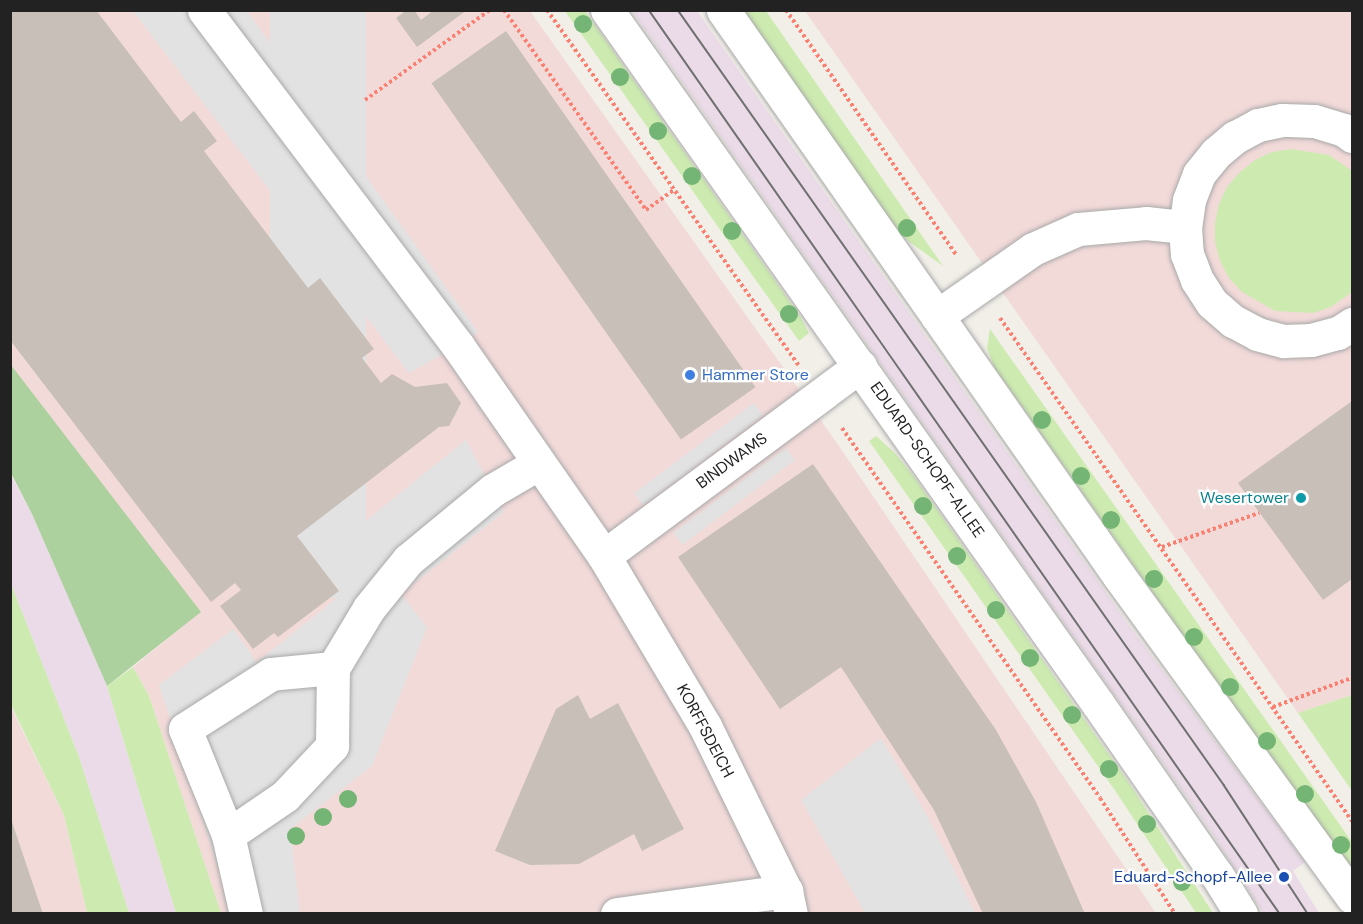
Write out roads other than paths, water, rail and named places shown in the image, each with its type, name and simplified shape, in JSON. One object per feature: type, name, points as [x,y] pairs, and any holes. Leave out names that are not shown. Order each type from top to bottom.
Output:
[{"type":"street","name":"KORFFSDEICH","points":[[204,10],[458,346],[604,556],[705,726],[788,902]]},
{"type":"street","name":"EDUARD-SCHOPF-ALLEE","points":[[607,10],[861,366],[1211,865],[1241,914]]},
{"type":"street","points":[[723,10],[1119,576],[1353,897]]},
{"type":"street","points":[[1353,136],[1344,130],[1314,121],[1282,120],[1258,125],[1235,137],[1216,153],[1199,174],[1189,200],[1185,227],[1187,254],[1197,280],[1212,303],[1233,321],[1257,334],[1284,341],[1311,340],[1338,333],[1353,324]]},
{"type":"street","points":[[937,316],[1033,249],[1078,229],[1146,223],[1185,227]]},
{"type":"street","name":"BINDWAMS","points":[[604,556],[861,366]]},
{"type":"street","points":[[228,835],[285,796],[332,746],[333,668],[369,608],[408,560],[493,490],[539,463]]},
{"type":"street","points":[[246,914],[228,835],[185,729],[271,674],[333,668]]},
{"type":"street","points":[[617,914],[788,902]]},
{"type":"tram line","points":[[649,10],[1280,914]]},
{"type":"tram line","points":[[678,10],[1224,785],[1308,914]]},
{"type":"place","name":"Hammer Store","points":[[690,375]]},
{"type":"place","name":"Wesertower","points":[[1301,498]]},
{"type":"place","name":"Eduard-Schopf-Allee","points":[[1284,877]]}]
